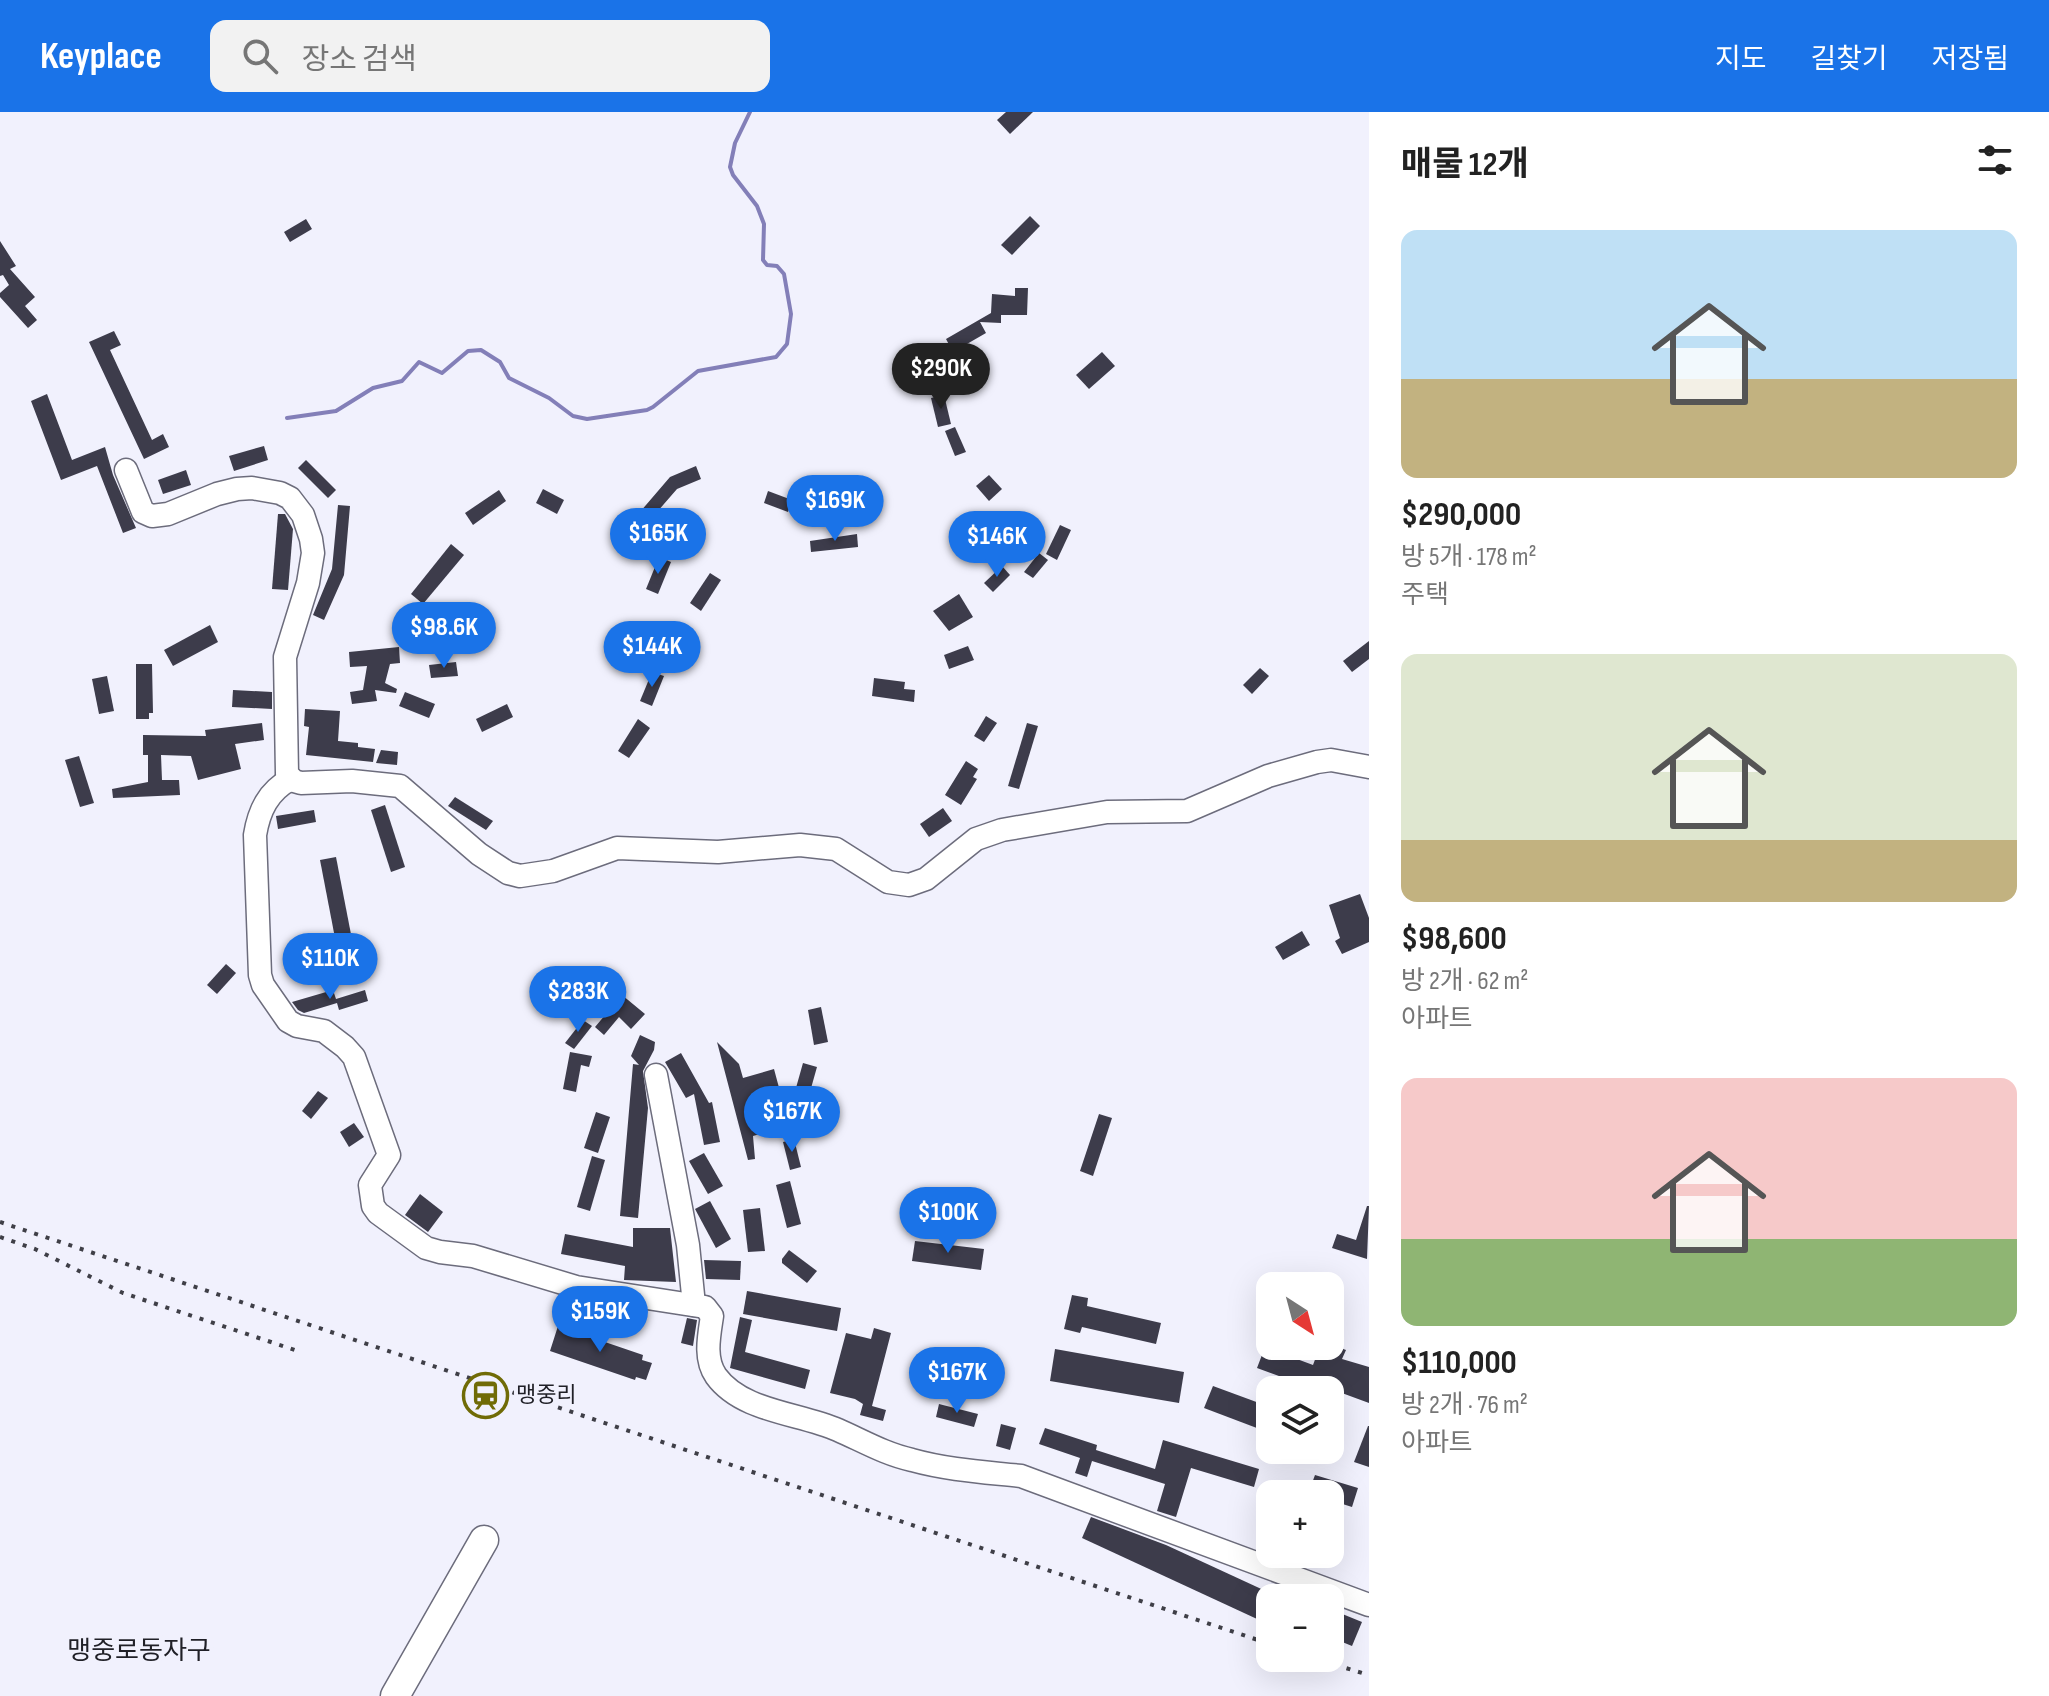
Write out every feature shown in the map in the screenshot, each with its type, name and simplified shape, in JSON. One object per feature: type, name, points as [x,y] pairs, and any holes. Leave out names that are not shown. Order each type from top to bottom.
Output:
[{"type":"main road","points":[[395,1696],[484,1540]]},
{"type":"street","points":[[126,470],[147,515],[168,514],[217,494],[252,488],[290,498],[303,515],[313,553],[308,583],[285,657],[285,766],[291,779],[301,783],[352,781],[400,786],[479,854],[508,873],[520,876],[553,871],[617,848],[718,852],[800,845],[836,849],[888,882],[909,885],[926,879],[964,847],[989,834],[1107,812],[1187,811],[1268,776],[1317,762],[1331,760],[1369,767]]},
{"type":"street","points":[[291,779],[268,798],[257,821],[260,975],[275,1005],[288,1021],[297,1026],[324,1031],[354,1057],[389,1155],[370,1185],[370,1198],[378,1213],[417,1242],[440,1252],[473,1256],[576,1287],[705,1307],[712,1316],[707,1355],[715,1375],[725,1385],[752,1401],[838,1430],[862,1444],[910,1460],[989,1474],[1021,1476],[1369,1605]]},
{"type":"street","points":[[656,1075],[688,1245],[694,1305]]},
{"type":"building","points":[[1006,112],[1033,112],[1010,134],[997,120]]},
{"type":"building","points":[[1030,216],[1040,226],[1012,255],[1001,245]]},
{"type":"building","points":[[306,219],[312,229],[290,242],[284,232]]},
{"type":"building","points":[[0,241],[16,266],[10,269],[35,297],[25,306],[37,320],[28,328],[0,297],[9,285],[3,275],[0,276]]},
{"type":"building","points":[[1015,288],[1028,288],[1027,315],[1001,315],[1001,323],[980,322],[986,333],[953,352],[946,339],[991,313],[992,294],[1015,296]]},
{"type":"building","points":[[114,331],[121,345],[110,350],[152,440],[163,434],[169,447],[144,459],[89,342]]},
{"type":"building","points":[[925,350],[934,360],[913,380],[903,370]]},
{"type":"building","points":[[1102,352],[1115,366],[1089,389],[1076,375]]},
{"type":"building","points":[[47,394],[72,460],[105,447],[113,475],[136,528],[123,533],[97,466],[61,480],[31,401]]},
{"type":"building","points":[[944,395],[951,424],[938,427],[931,398]]},
{"type":"building","points":[[955,427],[966,452],[955,456],[945,431]]},
{"type":"building","points":[[264,446],[268,460],[234,471],[229,456]]},
{"type":"building","points":[[306,460],[336,490],[328,498],[298,468]]},
{"type":"building","points":[[696,466],[701,479],[677,489],[644,527],[634,519],[670,477]]},
{"type":"building","points":[[186,470],[191,485],[163,494],[158,480]]},
{"type":"building","points":[[989,475],[1002,489],[989,501],[976,486]]},
{"type":"building","points":[[543,489],[564,500],[557,514],[536,503]]},
{"type":"building","points":[[499,490],[506,501],[473,525],[465,513]]},
{"type":"building","points":[[768,491],[792,500],[788,512],[764,503]]},
{"type":"building","points":[[338,505],[350,506],[344,575],[324,620],[313,615],[332,569]]},
{"type":"building","points":[[278,514],[285,514],[293,529],[288,590],[272,589]]},
{"type":"building","points":[[1060,525],[1071,530],[1057,560],[1046,554]]},
{"type":"building","points":[[857,534],[858,547],[811,552],[810,541]]},
{"type":"building","points":[[451,544],[464,555],[423,604],[411,594]]},
{"type":"building","points":[[1039,553],[1048,560],[1033,578],[1024,572]]},
{"type":"building","points":[[659,557],[671,562],[658,594],[646,589]]},
{"type":"building","points":[[1002,566],[1010,575],[993,592],[984,583]]},
{"type":"building","points":[[710,573],[721,580],[701,611],[690,603]]},
{"type":"building","points":[[959,594],[973,617],[949,631],[933,611]]},
{"type":"building","points":[[210,625],[218,642],[173,666],[164,650]]},
{"type":"building","points":[[659,628],[672,633],[655,671],[642,667]]},
{"type":"building","points":[[1369,641],[1369,659],[1352,672],[1343,661]]},
{"type":"building","points":[[968,646],[974,660],[949,669],[944,655]]},
{"type":"building","points":[[399,647],[400,663],[390,664],[385,683],[397,689],[396,693],[375,690],[377,701],[352,704],[350,692],[363,690],[367,666],[350,667],[349,652]]},
{"type":"building","points":[[456,662],[458,676],[431,678],[429,665]]},
{"type":"building","points":[[136,664],[152,664],[153,713],[149,713],[149,719],[136,719]]},
{"type":"building","points":[[1260,668],[1269,676],[1252,694],[1243,685]]},
{"type":"building","points":[[652,672],[664,676],[652,706],[640,701]]},
{"type":"building","points":[[107,676],[114,711],[99,714],[92,679]]},
{"type":"building","points":[[874,678],[905,682],[904,689],[915,690],[914,702],[872,696]]},
{"type":"building","points":[[233,690],[272,692],[272,709],[232,707]]},
{"type":"building","points":[[405,692],[435,704],[429,718],[399,706]]},
{"type":"building","points":[[507,704],[513,717],[482,732],[476,719]]},
{"type":"building","points":[[305,709],[340,711],[338,741],[375,749],[373,762],[306,755],[309,727],[304,726]]},
{"type":"building","points":[[986,716],[997,723],[984,742],[974,736]]},
{"type":"building","points":[[638,719],[650,728],[629,758],[618,751]]},
{"type":"building","points":[[262,723],[264,740],[235,744],[241,769],[198,780],[191,756],[161,755],[162,780],[179,780],[180,795],[113,798],[112,789],[148,782],[148,755],[143,755],[143,735],[206,736],[205,730]]},
{"type":"building","points":[[1027,723],[1038,726],[1019,789],[1008,786]]},
{"type":"building","points":[[381,750],[398,752],[397,765],[376,763]]},
{"type":"building","points":[[79,756],[94,803],[80,807],[65,760]]},
{"type":"building","points":[[966,761],[978,769],[973,777],[977,779],[961,805],[945,795]]},
{"type":"building","points":[[455,797],[493,821],[486,830],[448,806]]},
{"type":"building","points":[[385,805],[405,867],[391,872],[371,810]]},
{"type":"building","points":[[943,808],[952,821],[929,837],[920,824]]},
{"type":"building","points":[[314,810],[316,822],[278,829],[276,816]]},
{"type":"building","points":[[336,857],[356,960],[340,964],[320,860]]},
{"type":"building","points":[[1360,894],[1369,918],[1369,942],[1342,954],[1335,941],[1340,938],[1329,905]]},
{"type":"building","points":[[1302,931],[1310,945],[1283,960],[1275,947]]},
{"type":"building","points":[[226,964],[236,973],[217,994],[207,985]]},
{"type":"building","points":[[333,990],[336,999],[365,990],[368,1001],[339,1010],[337,1003],[304,1013],[292,1002]]},
{"type":"building","points":[[622,995],[645,1014],[631,1029],[619,1017],[604,1035],[595,1027]]},
{"type":"building","points":[[821,1007],[828,1042],[814,1045],[808,1010]]},
{"type":"building","points":[[583,1020],[592,1026],[574,1049],[565,1043]]},
{"type":"building","points":[[640,1035],[655,1042],[643,1071],[648,1108],[638,1218],[620,1216],[633,1064],[639,1065],[631,1056]]},
{"type":"building","points":[[717,1042],[739,1064],[743,1078],[774,1069],[789,1125],[753,1136],[755,1159],[748,1160]]},
{"type":"building","points":[[570,1052],[592,1056],[589,1067],[581,1065],[576,1092],[563,1089]]},
{"type":"building","points":[[681,1053],[709,1103],[712,1102],[720,1142],[704,1145],[694,1094],[686,1098],[665,1062]]},
{"type":"building","points":[[803,1063],[817,1067],[806,1106],[792,1102]]},
{"type":"building","points":[[318,1091],[328,1098],[311,1119],[302,1111]]},
{"type":"building","points":[[596,1112],[610,1117],[598,1153],[584,1148]]},
{"type":"building","points":[[1099,1114],[1112,1118],[1093,1176],[1080,1171]]},
{"type":"building","points":[[354,1123],[364,1137],[349,1147],[340,1132]]},
{"type":"building","points":[[794,1139],[801,1167],[790,1170],[783,1142]]},
{"type":"building","points":[[704,1153],[723,1186],[708,1194],[689,1161]]},
{"type":"building","points":[[592,1156],[605,1160],[590,1211],[577,1207]]},
{"type":"building","points":[[790,1181],[801,1224],[787,1228],[776,1185]]},
{"type":"building","points":[[420,1194],[443,1212],[428,1232],[405,1215]]},
{"type":"building","points":[[710,1201],[731,1239],[716,1248],[695,1209]]},
{"type":"building","points":[[1367,1206],[1367,1259],[1332,1248],[1337,1234],[1356,1240]]},
{"type":"building","points":[[760,1208],[765,1251],[748,1252],[743,1210]]},
{"type":"building","points":[[633,1228],[670,1228],[676,1282],[624,1280],[625,1266],[561,1254],[565,1234],[633,1247]]},
{"type":"building","points":[[915,1241],[984,1249],[981,1270],[912,1261]]},
{"type":"building","points":[[789,1250],[817,1271],[807,1283],[782,1263]]},
{"type":"building","points":[[704,1260],[741,1261],[740,1280],[706,1279]]},
{"type":"building","points":[[747,1291],[841,1308],[837,1331],[743,1314]]},
{"type":"building","points":[[1072,1295],[1088,1298],[1087,1306],[1161,1323],[1156,1344],[1082,1327],[1080,1333],[1064,1329]]},
{"type":"building","points":[[740,1317],[752,1320],[745,1352],[810,1370],[805,1389],[730,1368]]},
{"type":"building","points":[[687,1318],[697,1320],[693,1346],[681,1343]]},
{"type":"building","points":[[558,1326],[643,1355],[642,1360],[652,1363],[646,1380],[636,1377],[635,1380],[550,1351]]},
{"type":"building","points":[[874,1328],[891,1333],[872,1406],[886,1410],[883,1421],[860,1415],[863,1404],[855,1399],[830,1393],[846,1333],[871,1339]]},
{"type":"building","points":[[1055,1349],[1184,1372],[1179,1403],[1050,1381]]},
{"type":"building","points":[[1260,1360],[1300,1360],[1313,1365],[1315,1360],[1344,1360],[1369,1367],[1369,1403],[1344,1394],[1344,1376],[1279,1376],[1257,1368]]},
{"type":"building","points":[[1213,1386],[1256,1402],[1256,1428],[1204,1408]]},
{"type":"building","points":[[939,1404],[978,1414],[974,1427],[936,1417]]},
{"type":"building","points":[[1001,1424],[1016,1428],[1010,1450],[996,1446]]},
{"type":"building","points":[[1369,1426],[1369,1467],[1354,1462]]},
{"type":"building","points":[[1045,1428],[1097,1445],[1096,1450],[1155,1469],[1163,1440],[1259,1469],[1254,1487],[1191,1468],[1176,1517],[1157,1511],[1165,1484],[1092,1461],[1087,1477],[1075,1473],[1080,1458],[1039,1444]]},
{"type":"building","points":[[1315,1475],[1332,1480],[1313,1480]]},
{"type":"building","points":[[1344,1484],[1358,1488],[1352,1507],[1344,1504]]},
{"type":"building","points":[[1091,1517],[1166,1545],[1256,1587],[1256,1619],[1082,1538]]},
{"type":"building","points":[[1344,1615],[1362,1622],[1352,1646],[1344,1643]]},
{"type":"waterway","points":[[287,418],[336,411],[373,388],[402,381],[419,362],[442,373],[468,351],[481,350],[500,362],[509,378],[549,398],[573,416],[587,419],[647,410],[698,371],[776,357],[787,344],[791,314],[784,274],[777,266],[767,265],[763,260],[764,224],[757,206],[730,167],[735,143],[750,112]]},
{"type":"railway","points":[[0,1222],[1256,1639]]},
{"type":"railway","points":[[0,1237],[35,1249],[123,1293],[295,1350]]},
{"type":"railway","points":[[1344,1668],[1369,1675]]},
{"type":"place","name":"맹중리","points":[[485,1395]]},
{"type":"district","name":"맹중로동자구","points":[[139,1651]]}]
